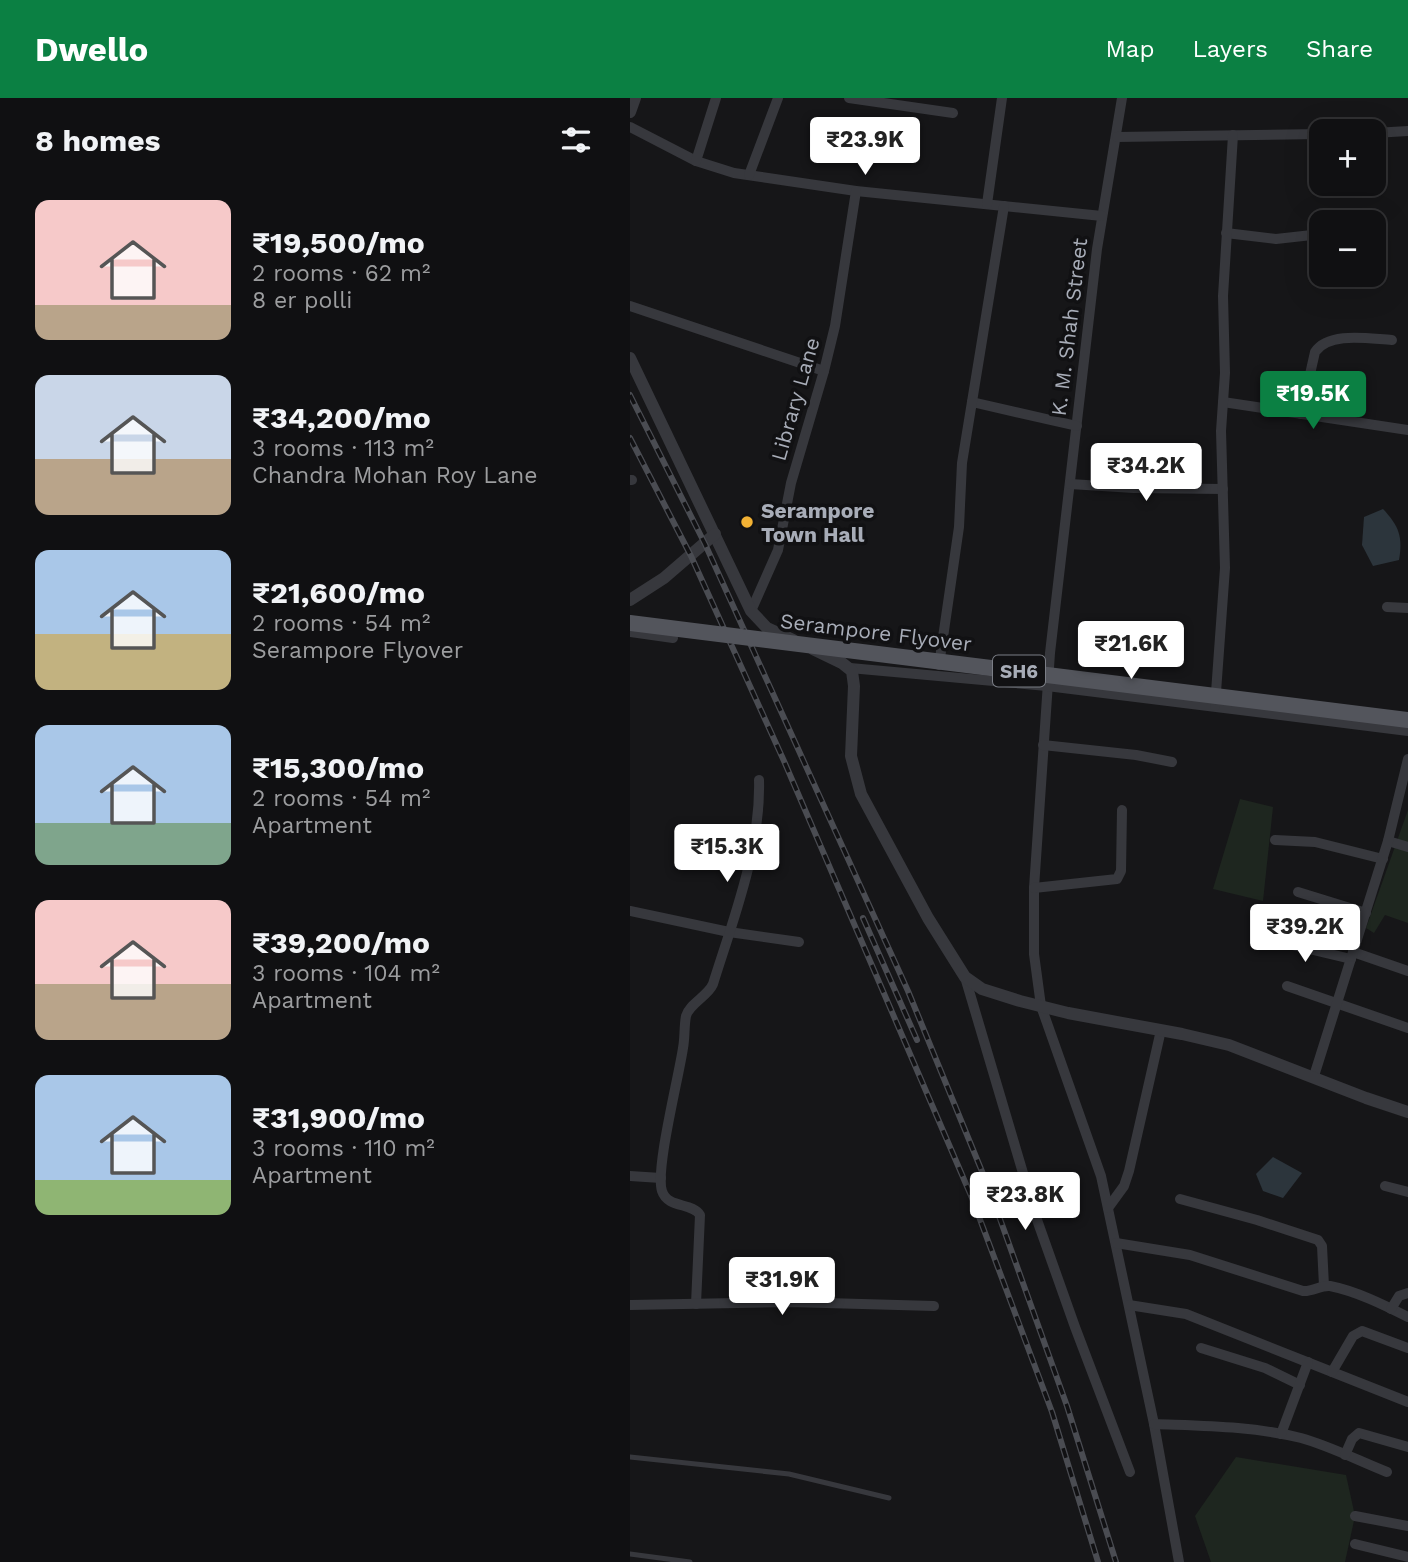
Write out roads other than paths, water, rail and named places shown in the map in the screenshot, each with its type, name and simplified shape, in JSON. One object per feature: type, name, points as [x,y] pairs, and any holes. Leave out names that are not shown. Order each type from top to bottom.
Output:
[{"type":"main road","name":"Serampore Flyover","points":[[630,623],[1408,720]]},
{"type":"street","points":[[630,113],[635,98]]},
{"type":"street","points":[[695,161],[716,98]]},
{"type":"street","points":[[749,175],[778,98]]},
{"type":"street","points":[[849,98],[953,113]]},
{"type":"street","points":[[987,204],[1002,98]]},
{"type":"street","name":"K. M. Shah Street","points":[[1122,98],[1102,216],[1048,686],[1034,888],[1035,967],[1041,1006],[1097,1162],[1154,1424],[1179,1562]]},
{"type":"street","points":[[630,127],[695,161],[734,173],[856,191],[1102,216]]},
{"type":"street","points":[[1386,132],[1408,131]]},
{"type":"street","points":[[1117,137],[1309,134]]},
{"type":"street","points":[[1215,706],[1225,568],[1221,431],[1225,373],[1223,296],[1233,135]]},
{"type":"street","name":"Library Lane","points":[[751,611],[778,550],[791,483],[824,371],[835,326],[856,191]]},
{"type":"street","points":[[937,676],[959,527],[962,463],[1004,206]]},
{"type":"street","points":[[1226,233],[1276,239],[1309,235]]},
{"type":"street","points":[[630,306],[824,371]]},
{"type":"street","points":[[1301,414],[1315,352],[1320,345],[1334,340],[1392,340]]},
{"type":"street","points":[[630,358],[751,611],[767,628],[850,668],[1048,686],[1408,731]]},
{"type":"street","points":[[972,402],[1077,426]]},
{"type":"street","points":[[1223,402],[1408,430]]},
{"type":"street","points":[[1070,484],[1223,489]]},
{"type":"street","points":[[630,600],[664,578],[715,534]]},
{"type":"street","points":[[1387,607],[1408,608]]},
{"type":"street","points":[[630,632],[673,638]]},
{"type":"street","points":[[850,668],[854,687],[851,756],[861,794],[928,918],[965,977],[1037,1217],[1130,1472]]},
{"type":"street","points":[[1044,745],[1136,755],[1172,762]]},
{"type":"street","points":[[1314,1076],[1383,859],[1408,760]]},
{"type":"street","points":[[696,1304],[700,1216],[696,1210],[667,1199],[662,1192],[661,1178],[688,1012],[711,990],[729,932],[756,827],[759,780]]},
{"type":"street","points":[[1034,888],[1117,879],[1121,870],[1122,810]]},
{"type":"street","points":[[1275,840],[1315,842],[1383,859]]},
{"type":"street","points":[[1388,841],[1408,847]]},
{"type":"street","points":[[1298,892],[1366,913]]},
{"type":"street","points":[[630,911],[729,932],[799,942]]},
{"type":"street","points":[[1267,939],[1352,956],[1408,971]]},
{"type":"street","points":[[965,977],[982,989],[1041,1006],[1229,1045],[1408,1112]]},
{"type":"street","points":[[1287,986],[1408,1028]]},
{"type":"street","points":[[1108,1208],[1127,1180],[1161,1030]]},
{"type":"street","points":[[630,1176],[661,1178]]},
{"type":"street","points":[[1385,1186],[1408,1192]]},
{"type":"street","points":[[1180,1199],[1318,1240],[1322,1247],[1324,1286]]},
{"type":"street","points":[[1116,1243],[1190,1255],[1303,1291],[1315,1291],[1324,1286],[1408,1317]]},
{"type":"street","points":[[1391,1309],[1399,1296],[1408,1293]]},
{"type":"street","points":[[630,1305],[790,1302],[934,1306]]},
{"type":"street","points":[[1129,1305],[1186,1314],[1408,1402]]},
{"type":"street","points":[[1332,1372],[1353,1336],[1362,1331],[1408,1348]]},
{"type":"street","points":[[1201,1348],[1265,1368],[1300,1385]]},
{"type":"street","points":[[1281,1434],[1308,1362]]},
{"type":"street","points":[[1154,1424],[1227,1427],[1281,1434],[1304,1439],[1387,1472]]},
{"type":"street","points":[[1345,1455],[1352,1439],[1359,1433],[1408,1447]]},
{"type":"street","points":[[1355,1516],[1408,1526]]},
{"type":"street","points":[[1355,1544],[1408,1556]]},
{"type":"lane","points":[[630,1457],[757,1469],[822,1481],[889,1499]]},
{"type":"lane","points":[[630,1554],[690,1562]]},
{"type":"railway","points":[[630,395],[705,544],[908,991],[990,1191],[1067,1406],[1116,1562]]},
{"type":"railway","points":[[630,438],[691,556],[784,761],[972,1198],[1052,1412],[1098,1562]]},
{"type":"railway","points":[[863,918],[917,1040]]},
{"type":"place","name":"Serampore Town Hall","points":[[747,522]]}]
